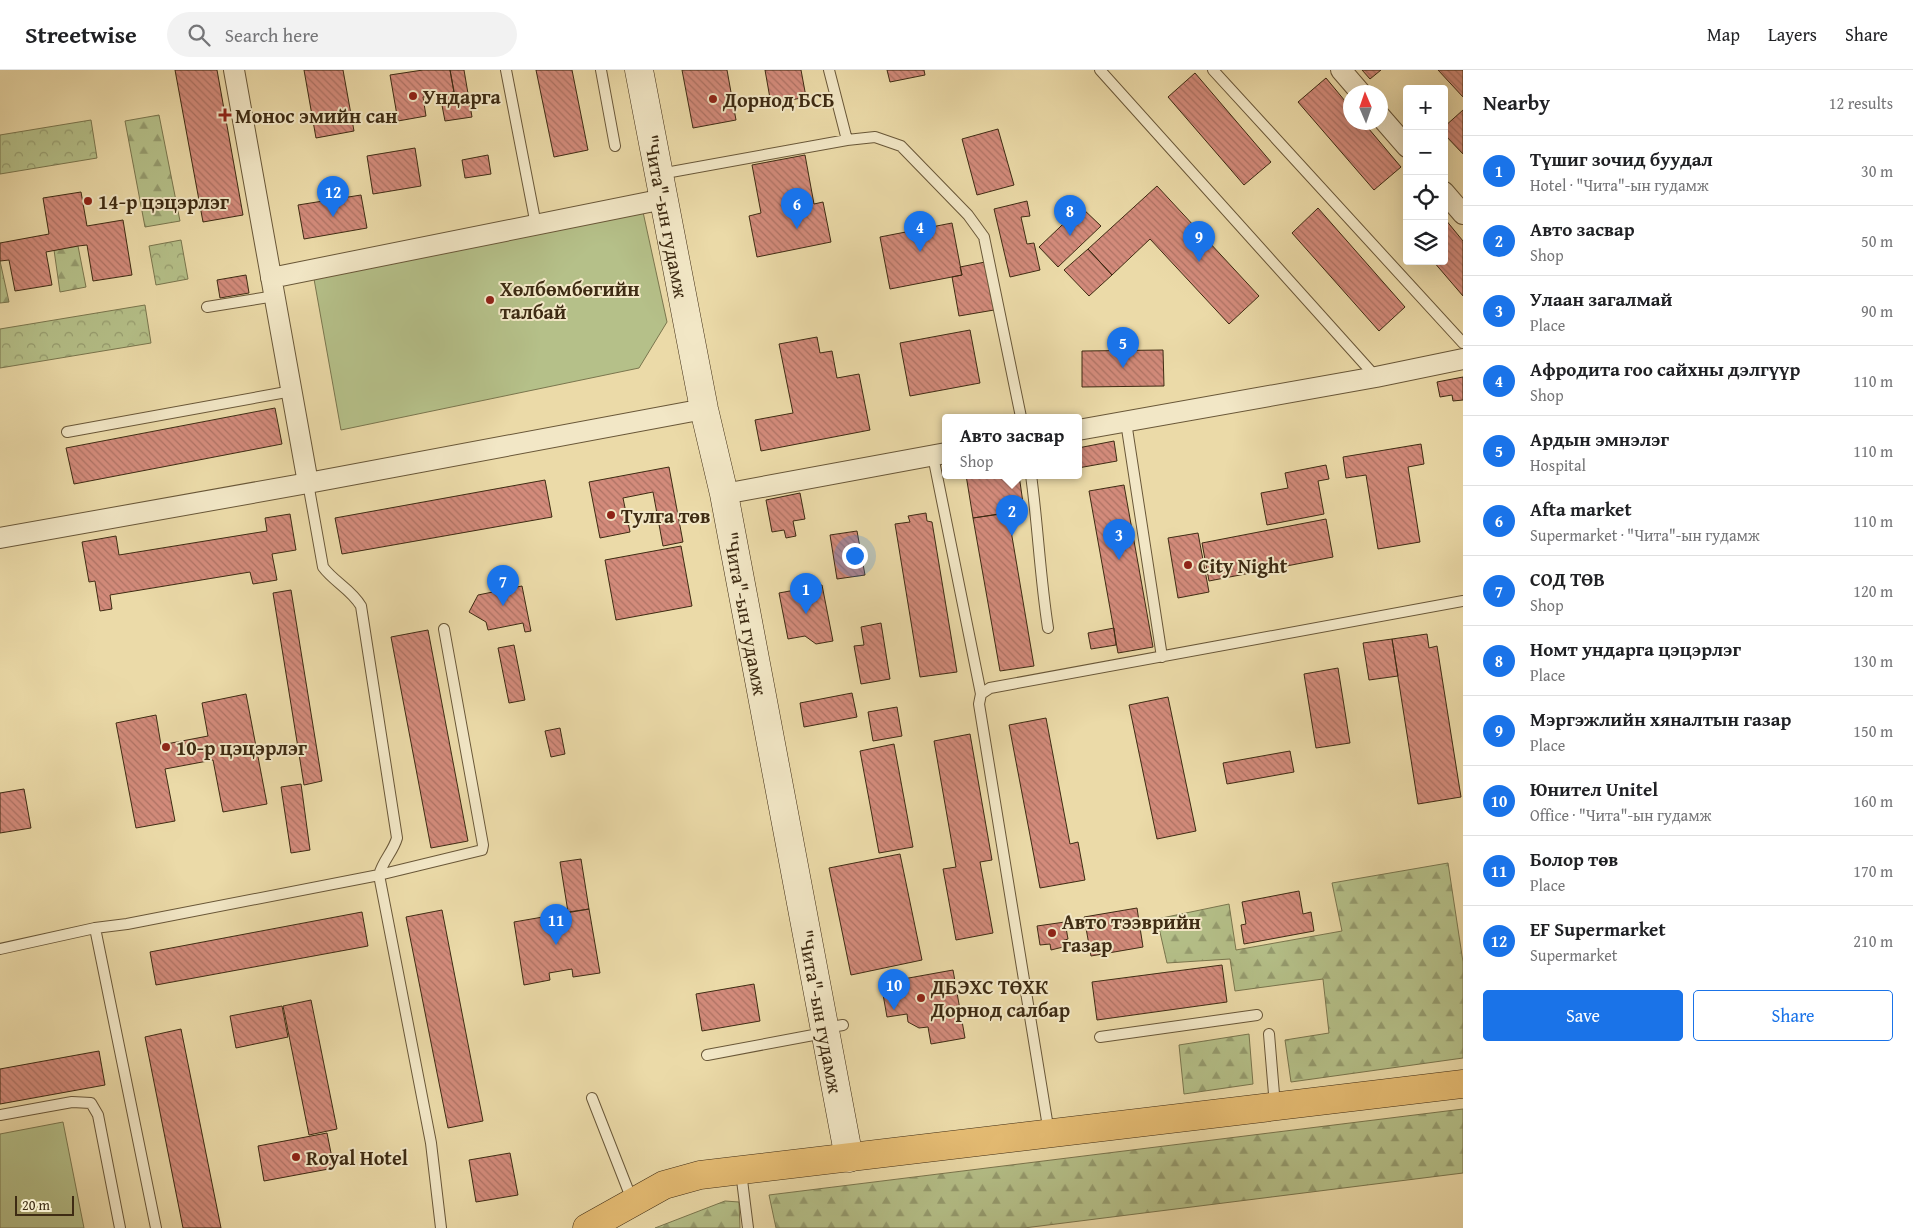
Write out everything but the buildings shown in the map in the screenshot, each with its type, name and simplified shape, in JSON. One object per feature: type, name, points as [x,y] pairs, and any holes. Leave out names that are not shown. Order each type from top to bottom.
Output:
[{"type":"highway","points":[[587,1228],[664,1184],[700,1175],[1463,1084]]},
{"type":"main road","name":"\"Чита\"-ын гудамж","points":[[638,70],[704,409],[724,494],[831,1029],[849,1158]]},
{"type":"street","points":[[234,70],[308,483]]},
{"type":"street","points":[[1342,70],[1354,85]]},
{"type":"street","points":[[1388,125],[1403,143]]},
{"type":"street","points":[[272,283],[536,225],[662,187]]},
{"type":"street","points":[[1448,197],[1463,214]]},
{"type":"street","points":[[1082,429],[1376,377],[1463,359]]},
{"type":"street","points":[[0,538],[704,409]]},
{"type":"street","points":[[724,494],[939,455]]},
{"type":"lane","points":[[506,70],[536,225]]},
{"type":"lane","points":[[601,70],[615,146]]},
{"type":"lane","points":[[830,70],[847,140]]},
{"type":"lane","points":[[1100,70],[1376,377]]},
{"type":"lane","points":[[1213,70],[1463,343]]},
{"type":"lane","points":[[662,187],[847,140],[875,137],[901,146],[968,215],[984,237],[1021,414]]},
{"type":"lane","points":[[207,307],[272,283]]},
{"type":"lane","points":[[67,432],[292,391]]},
{"type":"lane","points":[[1126,422],[1162,657]]},
{"type":"lane","points":[[939,455],[942,472]]},
{"type":"lane","points":[[943,479],[981,694],[980,714],[1050,1134]]},
{"type":"lane","points":[[1032,479],[1040,539],[1039,566],[1048,628]]},
{"type":"lane","points":[[308,483],[323,567],[328,574],[354,594],[361,606],[397,838],[394,849],[383,860],[379,875],[431,1143],[441,1228]]},
{"type":"lane","points":[[981,694],[990,688],[1463,601]]},
{"type":"lane","points":[[0,949],[95,928],[127,924],[379,875],[482,850],[444,629]]},
{"type":"lane","points":[[95,928],[156,1228]]},
{"type":"lane","points":[[1100,1037],[1257,1015]]},
{"type":"lane","points":[[707,1055],[831,1029]]},
{"type":"lane","points":[[1269,1034],[1276,1107]]},
{"type":"lane","points":[[592,1098],[633,1201]]},
{"type":"lane","points":[[0,1114],[72,1102],[91,1103],[98,1115],[120,1228]]},
{"type":"lane","points":[[740,1171],[748,1228]]},
{"type":"green space","points":[[159,115],[180,221],[145,227],[125,121]]},
{"type":"green space","points":[[91,120],[97,158],[0,174],[0,135]]},
{"type":"green space","name":"Хөлбөмбөгийн талбай","points":[[643,212],[667,322],[639,368],[341,430],[314,279]]},
{"type":"green space","points":[[181,240],[188,279],[156,285],[149,246]]},
{"type":"green space","points":[[78,246],[86,287],[60,292],[54,250]]},
{"type":"green space","points":[[0,261],[9,302],[0,303]]},
{"type":"green space","points":[[145,305],[151,343],[0,368],[0,329]]},
{"type":"green space","points":[[1448,863],[1463,962],[1463,1058],[1291,1082],[1285,1040],[1329,1033],[1323,979],[1235,991],[1230,959],[1167,963],[1157,919],[1229,904],[1236,950],[1342,931],[1332,883]]},
{"type":"green space","points":[[1249,1034],[1253,1084],[1184,1094],[1179,1045]]},
{"type":"green space","points":[[1463,1109],[1463,1173],[1024,1228],[776,1228],[769,1195]]},
{"type":"green space","points":[[63,1122],[84,1228],[0,1228],[0,1134]]},
{"type":"green space","points":[[725,1201],[739,1202],[740,1228],[655,1228]]},
{"type":"place","name":"Ундарга","points":[[413,96]]},
{"type":"place","name":"Дорнод БСБ","points":[[713,99]]},
{"type":"place","name":"Монос эмийн сан","points":[[225,115]]},
{"type":"place","name":"14-р цэцэрлэг","points":[[88,201]]},
{"type":"place","name":"EF Supermarket","points":[[333,217]]},
{"type":"place","name":"Afta market","points":[[797,229]]},
{"type":"place","name":"Номт ундарга цэцэрлэг","points":[[1070,236]]},
{"type":"place","name":"Афродита гоо сайхны дэлгүүр","points":[[920,252]]},
{"type":"place","name":"Мэргэжлийн хяналтын газар","points":[[1199,262]]},
{"type":"place","name":"Хөлбөмбөгийн талбай","points":[[490,300]]},
{"type":"place","name":"Ардын эмнэлэг","points":[[1123,368]]},
{"type":"place","name":"Тулга төв","points":[[611,515]]},
{"type":"place","name":"Авто засвар","points":[[1012,536]]},
{"type":"place","name":"Улаан загалмай","points":[[1119,560]]},
{"type":"place","name":"City Night","points":[[1188,565]]},
{"type":"place","name":"СОД ТӨВ","points":[[503,606]]},
{"type":"place","name":"Түшиг зочид буудал","points":[[806,614]]},
{"type":"place","name":"10-р цэцэрлэг","points":[[166,747]]},
{"type":"place","name":"Авто тээврийн газар","points":[[1052,933]]},
{"type":"place","name":"Болор төв","points":[[556,945]]},
{"type":"place","name":"ДБЭХС ТӨХК Дорнод салбар","points":[[921,998]]},
{"type":"place","name":"Юнител Unitel","points":[[894,1010]]},
{"type":"place","name":"Royal Hotel","points":[[296,1157]]}]
